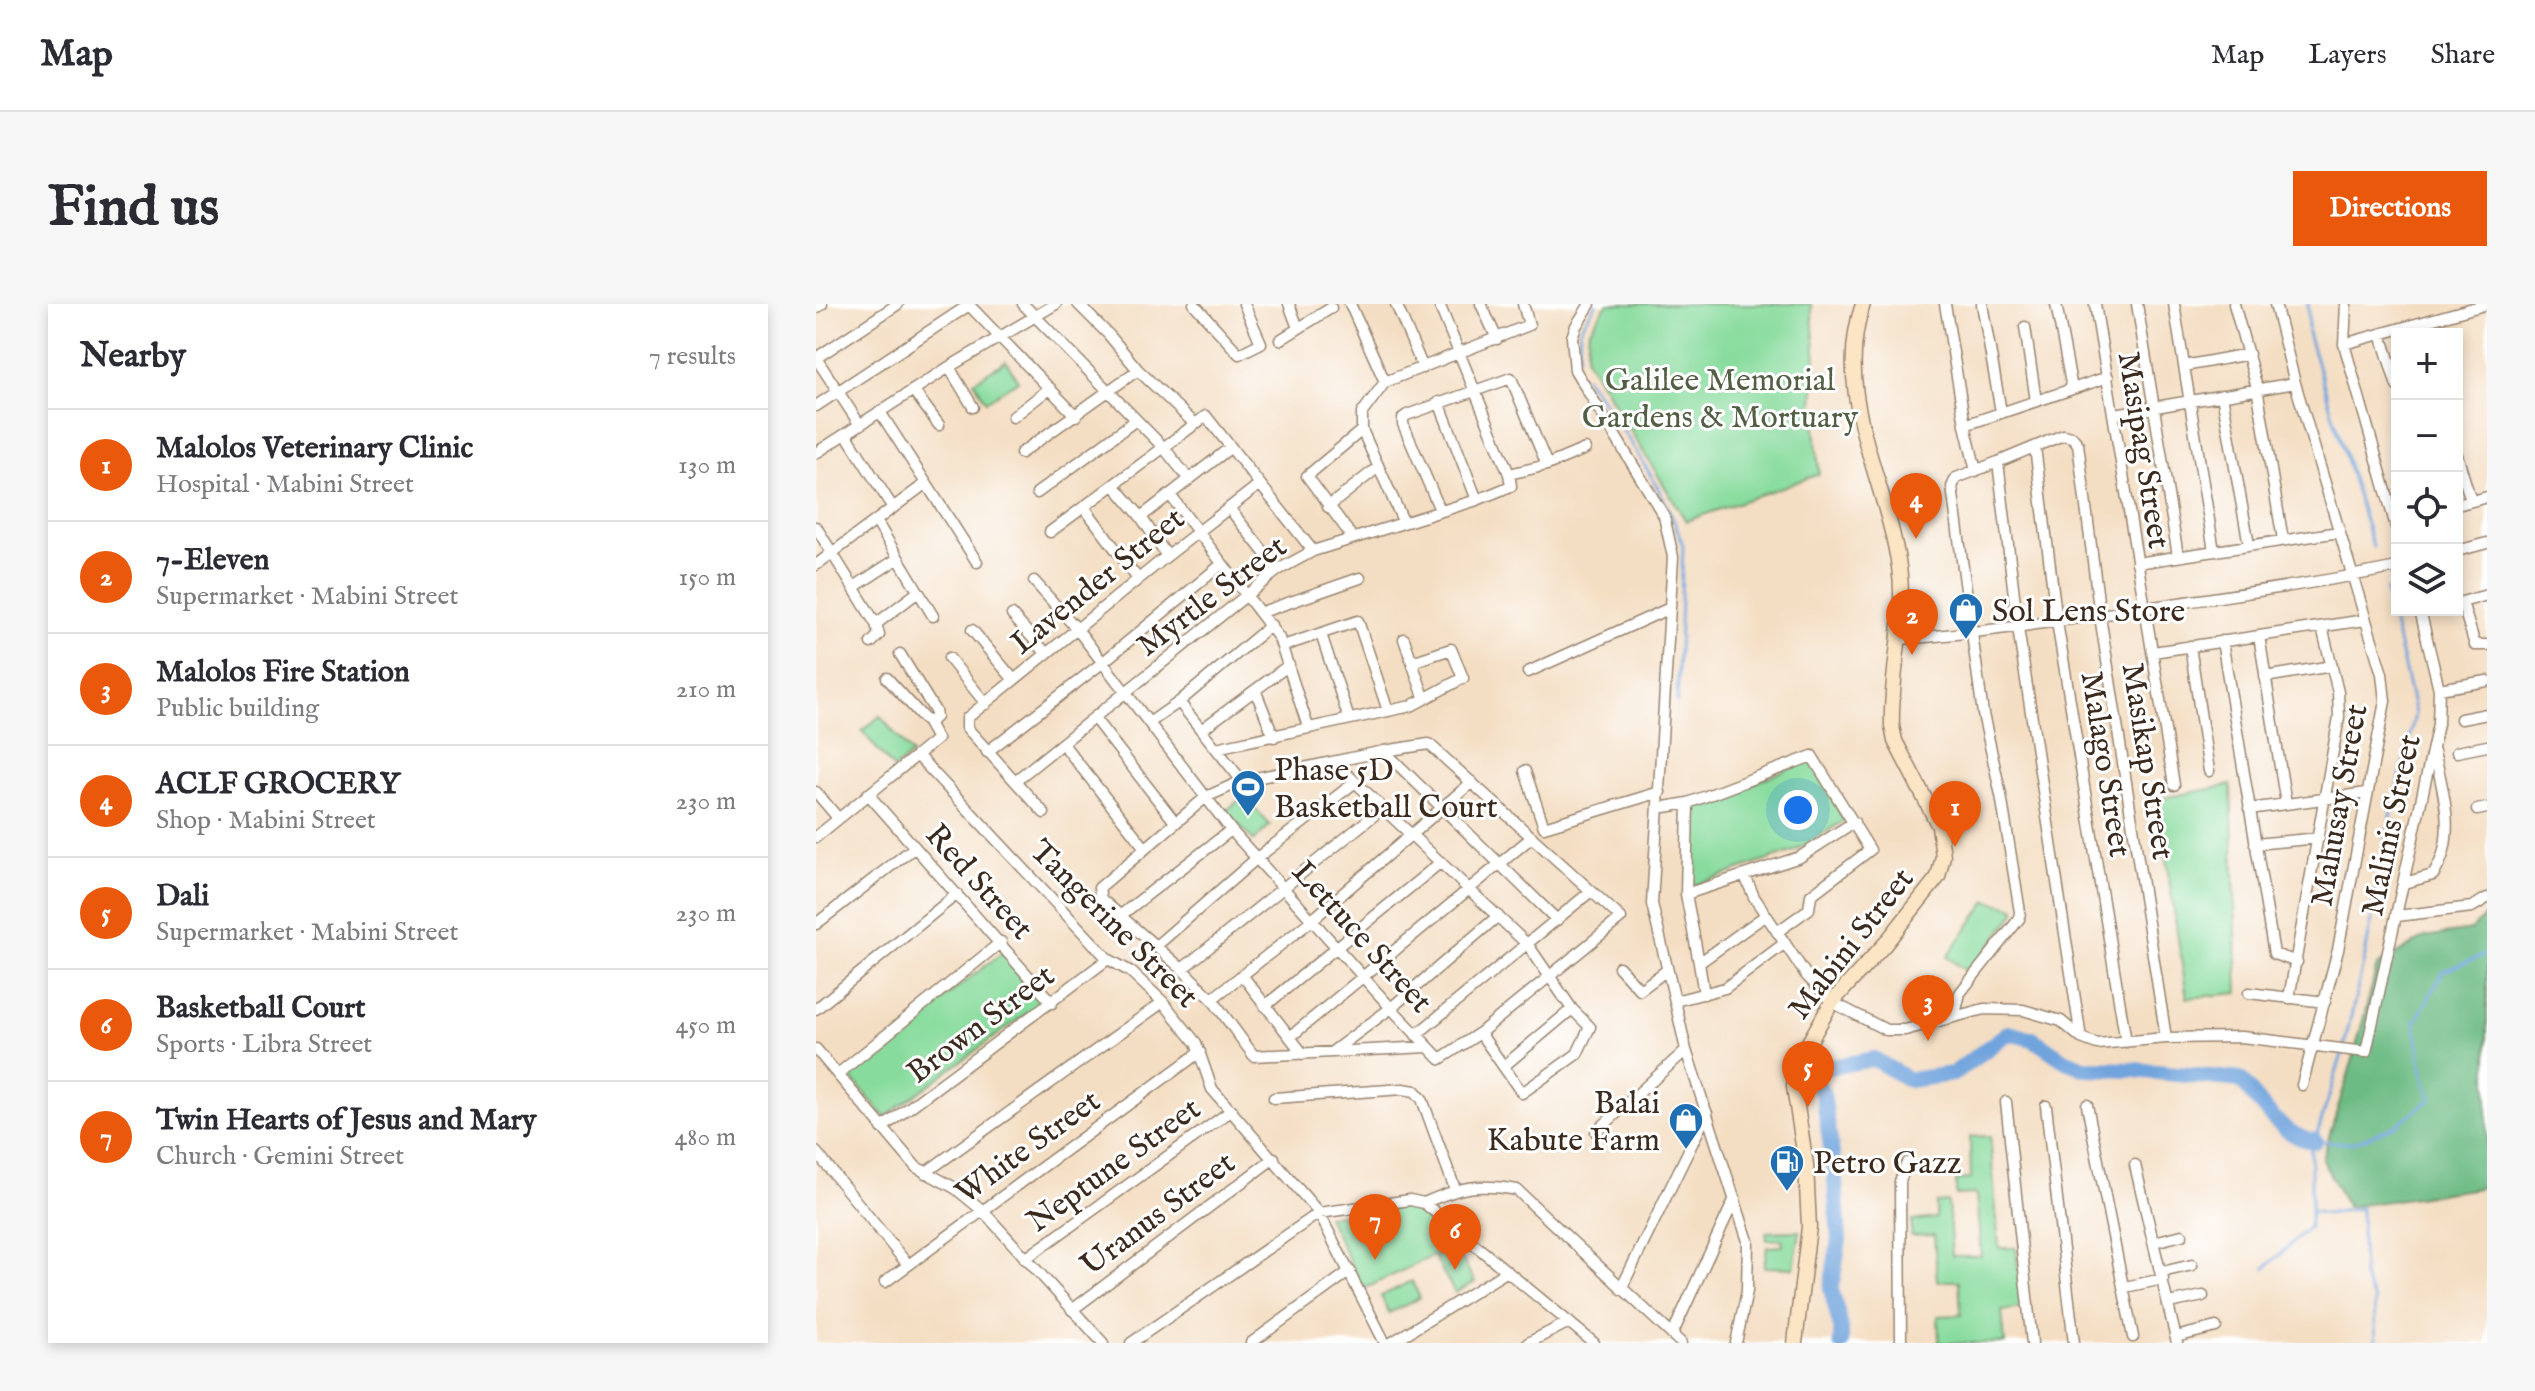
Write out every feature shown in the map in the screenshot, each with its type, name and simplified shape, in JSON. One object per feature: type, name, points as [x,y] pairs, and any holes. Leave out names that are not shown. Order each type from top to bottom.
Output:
[{"type":"main road","name":"Mabini Street","points":[[1795,1343],[1809,1218],[1806,1165],[1794,1075],[1799,1057],[1832,1002],[1885,944],[1938,877],[1943,856],[1939,826],[1895,741],[1892,726],[1902,599],[1899,566],[1853,388],[1853,350],[1863,304]]},
{"type":"street","points":[[816,308],[822,304]]},
{"type":"street","points":[[876,304],[883,314]]},
{"type":"street","points":[[860,425],[816,358],[898,304]]},
{"type":"street","points":[[1023,304],[1164,448],[1189,479]]},
{"type":"street","points":[[816,453],[949,367],[1056,304]]},
{"type":"street","points":[[1078,304],[1138,370],[1195,424]]},
{"type":"street","points":[[1194,304],[1239,354],[1261,343],[1244,304]]},
{"type":"street","points":[[1289,304],[1298,328]]},
{"type":"street","points":[[1350,304],[1385,382]]},
{"type":"street","points":[[1396,304],[1423,368]]},
{"type":"street","points":[[1439,304],[1510,480]]},
{"type":"street","points":[[1481,304],[1497,339]]},
{"type":"street","points":[[1403,521],[1362,430],[1362,413],[1385,382],[1529,325],[1523,304]]},
{"type":"street","points":[[1590,304],[1572,337],[1575,370],[1664,516],[1673,557],[1652,904],[1686,1050],[1748,1241],[1747,1291],[1736,1343]]},
{"type":"street","points":[[1945,304],[1965,425],[1976,471]]},
{"type":"street","points":[[1982,304],[2001,412]]},
{"type":"street","points":[[2056,304],[2072,389]]},
{"type":"street","name":"Masipag Street","points":[[2095,304],[2174,785]]},
{"type":"street","points":[[2137,304],[2178,556]]},
{"type":"street","points":[[2174,304],[2214,551]]},
{"type":"street","points":[[2234,304],[2257,388],[2283,540]]},
{"type":"street","name":"Mahusay Street","points":[[2275,304],[2295,383],[2382,674],[2385,701],[2338,950],[2302,1085]]},
{"type":"street","points":[[2346,304],[2344,344],[2391,507]]},
{"type":"street","points":[[2422,328],[2483,304],[2487,314]]},
{"type":"street","points":[[816,406],[969,305],[1076,416]]},
{"type":"street","points":[[1280,340],[1331,308]]},
{"type":"street","points":[[2025,327],[2036,401]]},
{"type":"street","points":[[2344,344],[2391,333]]},
{"type":"street","points":[[2381,334],[2391,366]]},
{"type":"street","points":[[2184,366],[2249,354]]},
{"type":"street","points":[[949,367],[973,407]]},
{"type":"street","points":[[1021,453],[1138,370]]},
{"type":"street","points":[[1440,510],[1403,418],[1439,402],[1507,377],[1514,381],[1547,465]]},
{"type":"street","points":[[1965,425],[2108,377]]},
{"type":"street","points":[[2115,414],[2295,383]]},
{"type":"street","points":[[1013,417],[1050,388]]},
{"type":"street","points":[[913,390],[939,425]]},
{"type":"street","points":[[2222,395],[2249,545]]},
{"type":"street","points":[[1439,402],[1477,500]]},
{"type":"street","points":[[880,412],[977,562]]},
{"type":"street","points":[[1050,532],[1206,416],[1313,551]]},
{"type":"street","points":[[1037,493],[1136,420]]},
{"type":"street","points":[[1353,538],[1307,476],[1362,430]]},
{"type":"street","points":[[846,434],[893,508]]},
{"type":"street","name":"Masikap Street","points":[[2035,447],[2063,435],[2072,437],[2078,444],[2100,616],[2166,1038]]},
{"type":"street","points":[[1141,517],[1231,447]]},
{"type":"street","points":[[1955,1015],[1960,993],[2019,919],[2020,912],[2001,795],[1983,714],[1952,487],[1956,478],[2035,447]]},
{"type":"street","name":"Malago Street","points":[[2035,447],[2057,622],[2126,1042]]},
{"type":"street","name":"Myrtle Street","points":[[1015,781],[1278,570],[1313,551],[1477,500],[1510,480],[1585,449]]},
{"type":"street","points":[[1998,462],[2018,628],[2081,1038]]},
{"type":"street","points":[[1328,507],[1377,468]]},
{"type":"street","points":[[2462,472],[2471,501]]},
{"type":"street","points":[[816,565],[925,484]]},
{"type":"street","name":"Lavender Street","points":[[987,752],[967,728],[967,718],[1260,484]]},
{"type":"street","points":[[1114,485],[1141,517],[1167,556]]},
{"type":"street","points":[[1170,495],[1271,625],[1283,646],[1308,727]]},
{"type":"street","points":[[2463,503],[2487,497]]},
{"type":"street","points":[[1084,507],[1138,579]]},
{"type":"street","points":[[1229,508],[1278,570]]},
{"type":"street","points":[[876,521],[933,616]]},
{"type":"street","points":[[816,527],[876,624],[879,635],[871,643]]},
{"type":"street","points":[[2137,563],[2339,532]]},
{"type":"street","points":[[2463,549],[2487,543]]},
{"type":"street","points":[[854,587],[897,559]]},
{"type":"street","points":[[1044,813],[987,752],[1222,564]]},
{"type":"street","points":[[1899,639],[2018,628],[2391,568]]},
{"type":"street","points":[[1262,612],[1360,578]]},
{"type":"street","name":"Lettuce Street","points":[[1034,581],[1077,629],[1231,830],[1427,1047],[1438,1057],[1445,1058],[1480,1033]]},
{"type":"street","points":[[876,624],[918,592]]},
{"type":"street","points":[[2463,602],[2487,595]]},
{"type":"street","points":[[1528,672],[1670,608]]},
{"type":"street","points":[[2463,611],[2475,645],[2487,645]]},
{"type":"street","points":[[1012,615],[1046,653]]},
{"type":"street","name":"Malinis Street","points":[[2312,1044],[2367,1051],[2438,724],[2439,689],[2422,616]]},
{"type":"street","points":[[2153,652],[2365,620]]},
{"type":"street","points":[[1283,646],[1358,621],[1388,711]]},
{"type":"street","points":[[1149,723],[1179,702],[1271,625]]},
{"type":"street","points":[[2289,998],[2339,717],[2338,692],[2322,627]]},
{"type":"street","points":[[972,630],[1014,680]]},
{"type":"street","points":[[1321,634],[1349,719]]},
{"type":"street","points":[[2259,636],[2286,804]]},
{"type":"street","points":[[1404,639],[1424,697]]},
{"type":"street","points":[[2222,641],[2274,954],[2297,962]]},
{"type":"street","points":[[2190,646],[2209,771]]},
{"type":"street","points":[[1216,748],[1411,706],[1463,678],[1451,649],[1412,662]]},
{"type":"street","points":[[900,654],[935,711],[936,717],[928,723]]},
{"type":"street","points":[[949,658],[986,704]]},
{"type":"street","points":[[1201,730],[1289,665]]},
{"type":"street","points":[[2265,677],[2332,666]]},
{"type":"street","points":[[816,837],[937,739],[928,723],[887,678]]},
{"type":"street","points":[[2439,689],[2487,681]]},
{"type":"street","points":[[1256,692],[1274,737]]},
{"type":"street","points":[[1179,702],[1242,781]]},
{"type":"street","points":[[2461,719],[2487,714]]},
{"type":"street","points":[[1094,718],[1175,822]]},
{"type":"street","points":[[1063,744],[1145,848]]},
{"type":"street","points":[[1335,763],[1528,945],[1549,977],[1572,1009],[1590,1027],[1577,1054],[1522,1093],[1480,1033],[1549,977],[1621,918],[1429,744],[1242,781],[1206,797],[1099,888],[1101,899],[1212,999],[1254,1056],[1427,1047]]},
{"type":"street","points":[[2457,752],[2487,746]]},
{"type":"street","points":[[2404,883],[2433,875],[2445,846],[2447,807],[2433,747]]},
{"type":"street","points":[[1384,751],[1557,920]]},
{"type":"street","points":[[1659,808],[1688,803],[1809,755],[1815,757],[1869,848],[1869,853],[1811,895],[1809,909],[1777,932]]},
{"type":"street","name":"Tangerine Street","points":[[918,756],[1108,959],[1131,972],[1163,1002],[1196,1043],[1208,1081],[1319,1213],[1385,1343]]},
{"type":"street","points":[[1525,771],[1544,827],[1660,792]]},
{"type":"street","points":[[1212,999],[1312,920],[1472,782]]},
{"type":"street","points":[[1156,946],[1257,858],[1354,783]]},
{"type":"street","points":[[816,792],[838,818]]},
{"type":"street","points":[[2249,809],[2367,793]]},
{"type":"street","name":"Red Street","points":[[868,794],[1052,1003]]},
{"type":"street","points":[[1688,803],[1686,894],[1704,994]]},
{"type":"street","points":[[1182,969],[1383,808]]},
{"type":"street","points":[[1686,894],[1800,857],[1854,822]]},
{"type":"street","points":[[1121,915],[1231,830]]},
{"type":"street","points":[[1290,1037],[1532,837]]},
{"type":"street","points":[[2255,844],[2319,838]]},
{"type":"street","points":[[816,924],[915,847]]},
{"type":"street","points":[[1265,1006],[1441,862]]},
{"type":"street","points":[[1745,876],[1766,915],[1806,975],[1832,1002],[1880,1029],[1892,1031],[1984,1009],[2023,1010],[2061,1021],[2081,1038],[2097,1044],[2166,1038],[2242,1037],[2312,1044]]},
{"type":"street","points":[[1416,1035],[1590,892]]},
{"type":"street","points":[[816,1009],[957,894]]},
{"type":"street","points":[[2397,916],[2472,907],[2487,898]]},
{"type":"street","points":[[1699,963],[1766,915]]},
{"type":"street","points":[[1331,1053],[1391,1008],[1498,916]]},
{"type":"street","points":[[838,1074],[1001,942]]},
{"type":"street","points":[[1675,1001],[1725,988],[1785,943]]},
{"type":"street","name":"Brown Street","points":[[882,1128],[1108,959]]},
{"type":"street","points":[[1619,967],[1640,990],[1667,970]]},
{"type":"street","points":[[1242,975],[1303,1054]]},
{"type":"street","points":[[2249,993],[2325,1002]]},
{"type":"street","points":[[925,1173],[1163,1002]]},
{"type":"street","points":[[1504,1066],[1572,1009]]},
{"type":"street","points":[[816,1049],[882,1128],[925,1173],[955,1188],[982,1210],[1103,1343]]},
{"type":"street","points":[[1596,1132],[1686,1050]]},
{"type":"street","name":"White Street","points":[[885,1282],[1200,1052]]},
{"type":"street","points":[[1274,1098],[1403,1089],[1415,1091],[1422,1099],[1455,1189]]},
{"type":"street","points":[[2006,1102],[2032,1343]]},
{"type":"street","points":[[2087,1105],[2133,1337]]},
{"type":"street","points":[[2046,1106],[2074,1343]]},
{"type":"street","name":"Neptune Street","points":[[1025,1259],[1232,1110]]},
{"type":"street","points":[[1621,1289],[1707,1113]]},
{"type":"street","points":[[816,1152],[908,1265]]},
{"type":"street","name":"Uranus Street","points":[[1072,1310],[1274,1158]]},
{"type":"street","points":[[1901,1343],[1900,1181],[1907,1163]]},
{"type":"street","points":[[2135,1165],[2176,1340],[2216,1327]]},
{"type":"street","points":[[1131,1343],[1319,1213],[1396,1201],[1424,1203],[1455,1189],[1490,1185],[1517,1190],[1681,1343]]},
{"type":"street","points":[[1672,1335],[1735,1198]]},
{"type":"street","points":[[1424,1203],[1594,1343]]},
{"type":"street","points":[[2154,1242],[2182,1235]]},
{"type":"street","points":[[2125,1287],[2192,1265]]},
{"type":"street","points":[[1251,1343],[1350,1271]]},
{"type":"street","points":[[1391,1343],[1506,1272]]},
{"type":"street","points":[[2169,1303],[2203,1296]]},
{"type":"street","points":[[1528,1343],[1569,1322]]},
{"type":"green space","name":"Galilee Memorial Gardens & Mortuary","points":[[1607,304],[1811,304],[1816,361],[1813,404],[1819,474],[1686,521],[1586,358],[1589,331]]},
{"type":"green space","points":[[1006,361],[1018,381],[986,401],[974,381]]},
{"type":"green space","points":[[880,716],[912,754],[894,769],[862,731]]},
{"type":"green space","points":[[1812,759],[1844,821],[1794,851],[1692,886],[1694,808]]},
{"type":"green space","points":[[2231,785],[2238,993],[2187,998],[2157,799]]},
{"type":"green space","name":"Phase 5D Basketball Court","points":[[1244,796],[1270,825],[1254,841],[1226,811]]},
{"type":"green space","points":[[1987,901],[2016,908],[2015,913],[1969,973],[1947,957]]},
{"type":"green space","points":[[2487,914],[2487,1187],[2347,1207],[2322,1159],[2353,1059],[2377,966],[2425,937],[2471,930]]},
{"type":"green space","points":[[1003,952],[1046,999],[885,1117],[848,1074]]},
{"type":"green space","points":[[1990,1136],[1999,1248],[2016,1248],[2022,1308],[2002,1311],[2005,1343],[1939,1343],[1938,1316],[1961,1315],[1959,1281],[1937,1281],[1934,1235],[1911,1236],[1912,1221],[1936,1218],[1936,1203],[1948,1202],[1952,1256],[1981,1256],[1976,1194],[1956,1195],[1956,1180],[1971,1179],[1970,1137]]},
{"type":"green space","points":[[1401,1206],[1422,1209],[1451,1235],[1435,1255],[1364,1289],[1327,1216]]},
{"type":"green space","points":[[1800,1231],[1794,1268],[1764,1267],[1767,1247],[1783,1246],[1782,1239],[1767,1240],[1766,1232]]},
{"type":"green space","points":[[1455,1247],[1475,1282],[1455,1293],[1435,1258]]},
{"type":"green space","points":[[1412,1281],[1420,1298],[1389,1313],[1381,1296]]},
{"type":"waterway","points":[[1579,356],[1580,329],[1596,304]]},
{"type":"waterway","points":[[2308,304],[2308,333],[2373,547]]},
{"type":"waterway","points":[[1585,377],[1654,482],[1683,546],[1677,702]]},
{"type":"waterway","points":[[2386,590],[2415,714],[2387,833],[2366,951],[2343,1051],[2315,1141],[2352,1143],[2395,1126],[2431,1099],[2422,1073],[2415,1022],[2444,971],[2487,954]]},
{"type":"waterway","points":[[1841,1343],[1841,1328],[1831,1289],[1839,1240],[1834,1167],[1823,1094],[1809,1068],[1874,1059],[1909,1080],[1953,1074],[2008,1033],[2033,1039],[2064,1060],[2086,1069],[2135,1070],[2241,1080],[2283,1127],[2304,1139],[2315,1141]]},
{"type":"waterway","points":[[2311,1141],[2311,1211],[2327,1214],[2361,1208],[2363,1276],[2374,1300],[2376,1343]]},
{"type":"waterway","points":[[2265,1268],[2309,1227],[2311,1211]]},
{"type":"place","name":"ACLF GROCERY","points":[[1916,539]]},
{"type":"place","name":"Sol Lens Store","points":[[1966,641]]},
{"type":"place","name":"7-Eleven","points":[[1912,655]]},
{"type":"place","name":"Phase 5D Basketball Court","points":[[1248,818]]},
{"type":"place","name":"Malolos Veterinary Clinic","points":[[1955,847]]},
{"type":"place","name":"Malolos Fire Station","points":[[1928,1041]]},
{"type":"place","name":"Dali","points":[[1808,1107]]},
{"type":"place","name":"Balai Kabute Farm","points":[[1686,1151]]},
{"type":"place","name":"Petro Gazz","points":[[1787,1193]]},
{"type":"place","name":"Twin Hearts of Jesus and Mary","points":[[1375,1260]]},
{"type":"place","name":"Basketball Court","points":[[1455,1270]]}]
